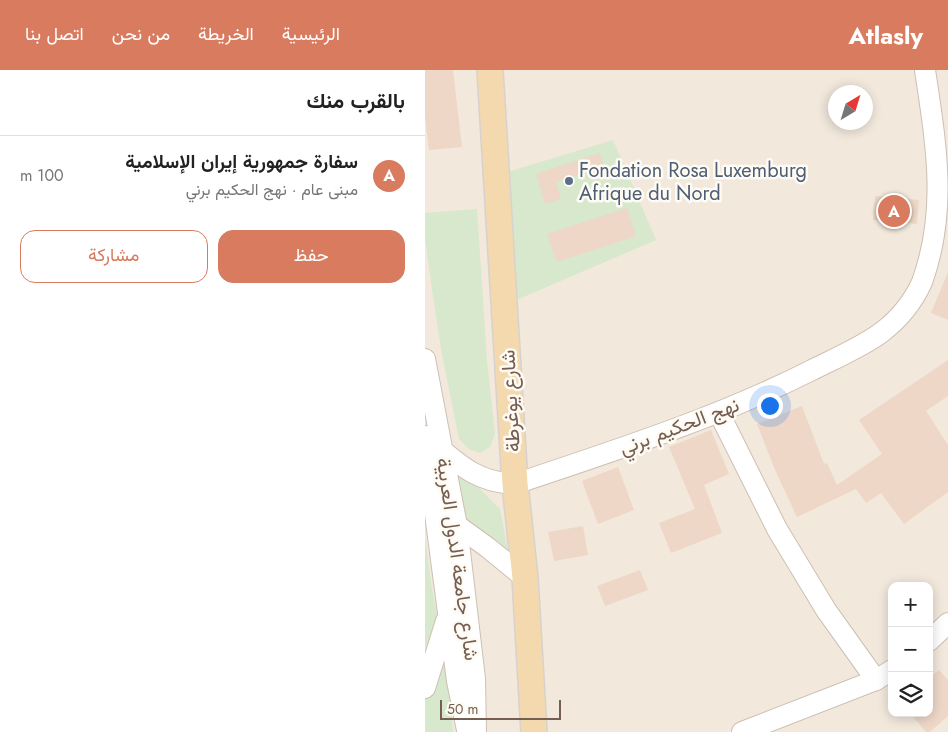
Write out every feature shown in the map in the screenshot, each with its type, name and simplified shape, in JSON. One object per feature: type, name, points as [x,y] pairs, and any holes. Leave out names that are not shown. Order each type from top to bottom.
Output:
[{"type":"main road","name":"شارع يوغرطة","points":[[490,70],[515,484],[525,578],[534,732]]},
{"type":"street","name":"نهج الحكيم برني","points":[[515,484],[623,448],[719,412],[786,383],[881,333],[905,310],[921,284],[930,259],[937,232],[940,197],[939,165],[925,70]]},
{"type":"street","name":"شارع جامعة الدول العربية","points":[[425,359],[457,526],[475,679],[476,732]]},
{"type":"street","points":[[719,412],[777,529],[826,610],[884,675],[741,732]]},
{"type":"street","points":[[425,437],[481,478],[498,483],[515,484]]},
{"type":"street","name":"شارع جامعة الدول العربية","points":[[425,437],[447,614],[467,732]]},
{"type":"street","points":[[434,503],[457,526],[487,547],[525,578]]},
{"type":"street","points":[[425,688],[447,614]]},
{"type":"street","points":[[933,637],[948,623]]},
{"type":"shaded area","points":[[425,70],[948,70],[948,732],[453,732],[451,690],[432,588],[425,536]]},
{"type":"green space","points":[[613,140],[656,240],[514,301],[508,172]]},
{"type":"green space","points":[[477,209],[487,361],[495,434],[490,447],[480,453],[469,449],[459,439],[441,349],[425,238],[425,213]]},
{"type":"green space","points":[[456,474],[479,488],[500,509],[508,552],[496,540],[463,517]]},
{"type":"green space","points":[[425,536],[432,588],[451,690],[453,732],[425,732]]},
{"type":"building","points":[[425,70],[453,70],[462,147],[429,150],[425,118]]},
{"type":"building","points":[[600,153],[608,177],[595,181],[591,171],[556,182],[561,199],[545,204],[536,174]]},
{"type":"building","points":[[875,196],[919,200],[917,224],[873,220]]},
{"type":"building","points":[[627,208],[636,236],[557,262],[547,234]]},
{"type":"building","points":[[948,272],[948,320],[931,313]]},
{"type":"building","points":[[948,360],[948,396],[926,411],[948,445],[948,492],[904,524],[881,493],[866,503],[856,489],[797,517],[775,470],[757,424],[802,406],[824,464],[827,463],[837,485],[882,454],[859,420]]},
{"type":"building","points":[[711,430],[729,474],[704,485],[722,533],[671,553],[659,523],[695,509],[669,447]]},
{"type":"building","points":[[618,467],[634,510],[598,524],[582,481]]},
{"type":"building","points":[[583,526],[588,555],[554,561],[548,532]]},
{"type":"building","points":[[640,570],[648,590],[605,606],[597,586]]},
{"type":"building","points":[[939,670],[948,680],[948,716],[930,732],[926,732],[913,717],[933,717],[933,675]]},
{"type":"place","name":"Fondation Rosa Luxemburg Afrique du Nord","points":[[569,181]]},
{"type":"place","name":"سفارة جمهورية إيران الإسلامية","points":[[894,211]]}]
